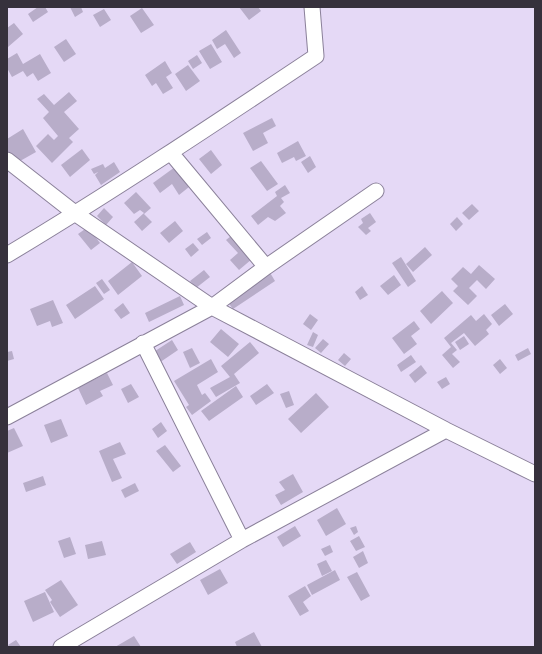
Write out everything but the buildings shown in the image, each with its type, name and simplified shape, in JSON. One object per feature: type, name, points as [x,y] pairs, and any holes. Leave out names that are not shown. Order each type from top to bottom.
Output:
[{"type":"street","points":[[7,255],[76,214],[171,153],[316,56],[312,7]]},
{"type":"street","points":[[171,153],[266,267]]},
{"type":"street","points":[[7,160],[76,214],[212,307],[446,430],[535,474]]},
{"type":"street","points":[[7,417],[212,307],[266,267],[376,191]]},
{"type":"street","points":[[143,343],[242,540]]},
{"type":"street","points":[[61,647],[242,540],[446,430]]}]
